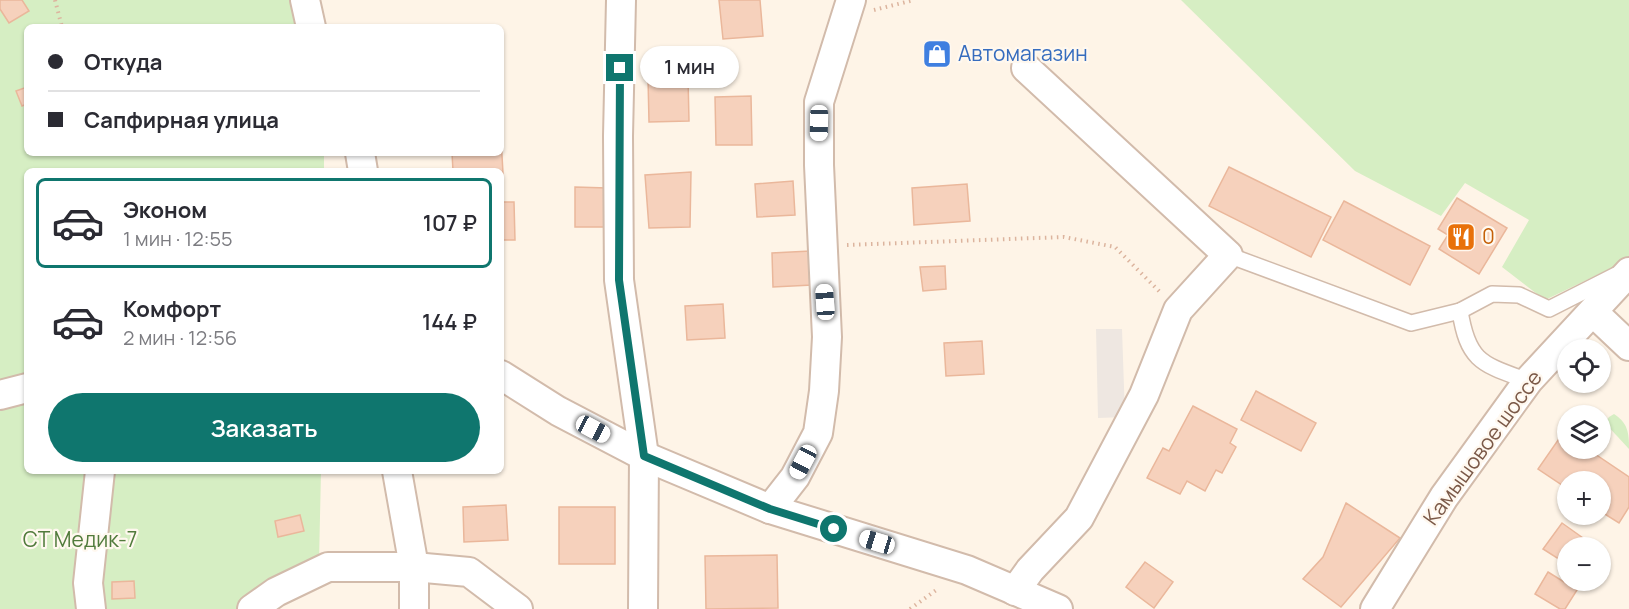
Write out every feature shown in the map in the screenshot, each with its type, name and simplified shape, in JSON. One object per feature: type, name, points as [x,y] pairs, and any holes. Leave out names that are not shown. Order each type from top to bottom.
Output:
[{"type":"street","points":[[305,0],[310,24]]},
{"type":"street","points":[[621,0],[618,136],[619,280],[644,456],[643,609]]},
{"type":"street","points":[[770,509],[795,477],[818,433],[824,391],[827,337],[819,165],[819,102],[849,8]]},
{"type":"street","points":[[1015,591],[1030,570],[1079,518],[1144,395],[1178,310],[1228,255],[1026,68]]},
{"type":"street","name":"Камышовое шоссе","points":[[1375,609],[1444,497],[1528,381],[1629,270]]},
{"type":"street","points":[[1593,312],[1629,346]]},
{"type":"street","points":[[504,377],[558,411],[644,456],[770,509],[967,570],[1058,609]]},
{"type":"street","points":[[0,395],[24,389]]},
{"type":"street","points":[[91,609],[88,583],[100,474]]},
{"type":"street","points":[[398,474],[414,567],[414,609]]},
{"type":"street","points":[[252,609],[276,592],[328,567],[414,567],[468,572],[518,609]]},
{"type":"lane","points":[[1228,255],[1411,323],[1460,311],[1492,294],[1519,295],[1549,309],[1629,270]]},
{"type":"lane","points":[[1460,311],[1464,338],[1481,362],[1528,381]]},
{"type":"path","points":[[55,0],[61,24]]},
{"type":"path","points":[[849,8],[914,0]]},
{"type":"path","points":[[822,246],[1064,237],[1115,247],[1178,310]]},
{"type":"shaded area","points":[[1096,329],[1122,329],[1125,417],[1098,418]]},
{"type":"green space","name":"СТ Медик-7","points":[[0,0],[313,0],[316,24],[24,24],[24,156],[324,156],[324,168],[24,168],[24,474],[321,474],[319,562],[249,609],[0,609]]},
{"type":"green space","points":[[1181,0],[1629,0],[1629,256],[1624,262],[1545,300],[1502,267],[1529,220],[1465,183],[1441,216],[1355,171]]},
{"type":"green space","points":[[1614,414],[1627,429],[1629,449],[1611,430],[1611,416]]},
{"type":"building","points":[[0,0],[22,0],[29,11],[9,23],[0,9]]},
{"type":"building","points":[[719,0],[760,0],[763,36],[723,39]]},
{"type":"building","points":[[688,77],[689,121],[649,122],[648,78]]},
{"type":"building","points":[[24,88],[24,105],[22,106],[16,91]]},
{"type":"building","points":[[751,96],[752,145],[716,145],[715,97]]},
{"type":"building","points":[[452,156],[502,156],[503,168],[453,168]]},
{"type":"building","points":[[1229,167],[1331,217],[1311,257],[1209,206]]},
{"type":"building","points":[[691,172],[690,227],[649,228],[645,175]]},
{"type":"building","points":[[793,181],[795,215],[757,217],[755,184]]},
{"type":"building","points":[[967,184],[970,221],[914,225],[912,188]]},
{"type":"building","points":[[575,187],[607,188],[606,227],[575,227]]},
{"type":"building","points":[[1457,198],[1507,228],[1479,274],[1439,249],[1448,235],[1438,229]]},
{"type":"building","points":[[1344,201],[1430,246],[1410,285],[1323,240]]},
{"type":"building","points":[[504,202],[514,202],[515,240],[504,240]]},
{"type":"building","points":[[810,251],[812,285],[773,287],[772,253]]},
{"type":"building","points":[[945,266],[946,289],[923,291],[920,267]]},
{"type":"building","points":[[723,304],[725,338],[687,340],[685,306]]},
{"type":"building","points":[[982,341],[984,374],[946,376],[944,343]]},
{"type":"building","points":[[1256,391],[1316,423],[1301,451],[1241,420]]},
{"type":"building","points":[[1193,406],[1237,429],[1230,443],[1236,447],[1222,473],[1216,470],[1205,491],[1187,481],[1180,494],[1147,478],[1163,448],[1169,451]]},
{"type":"building","points":[[1557,442],[1557,459],[1602,459],[1629,477],[1629,507],[1619,523],[1611,518],[1611,471],[1557,471],[1557,482],[1538,469]]},
{"type":"building","points":[[1346,503],[1400,538],[1341,607],[1303,579],[1323,557]]},
{"type":"building","points":[[506,505],[508,540],[464,542],[463,507]]},
{"type":"building","points":[[559,507],[615,507],[615,564],[559,564]]},
{"type":"building","points":[[300,515],[304,531],[278,537],[275,521]]},
{"type":"building","points":[[1561,525],[1565,525],[1582,537],[1557,537],[1557,558],[1543,549]]},
{"type":"building","points":[[777,555],[778,608],[706,609],[705,556]]},
{"type":"building","points":[[1145,562],[1173,582],[1154,608],[1126,587]]},
{"type":"building","points":[[1548,572],[1557,578],[1557,591],[1576,591],[1565,609],[1560,609],[1535,594]]},
{"type":"building","points":[[134,581],[135,598],[112,599],[112,582]]},
{"type":"place","name":"Автомагазин","points":[[937,54]]},
{"type":"place","name":"0","points":[[1461,237]]},
{"type":"route","points":[[620,68],[619,280],[644,456],[770,509],[834,529]]}]
